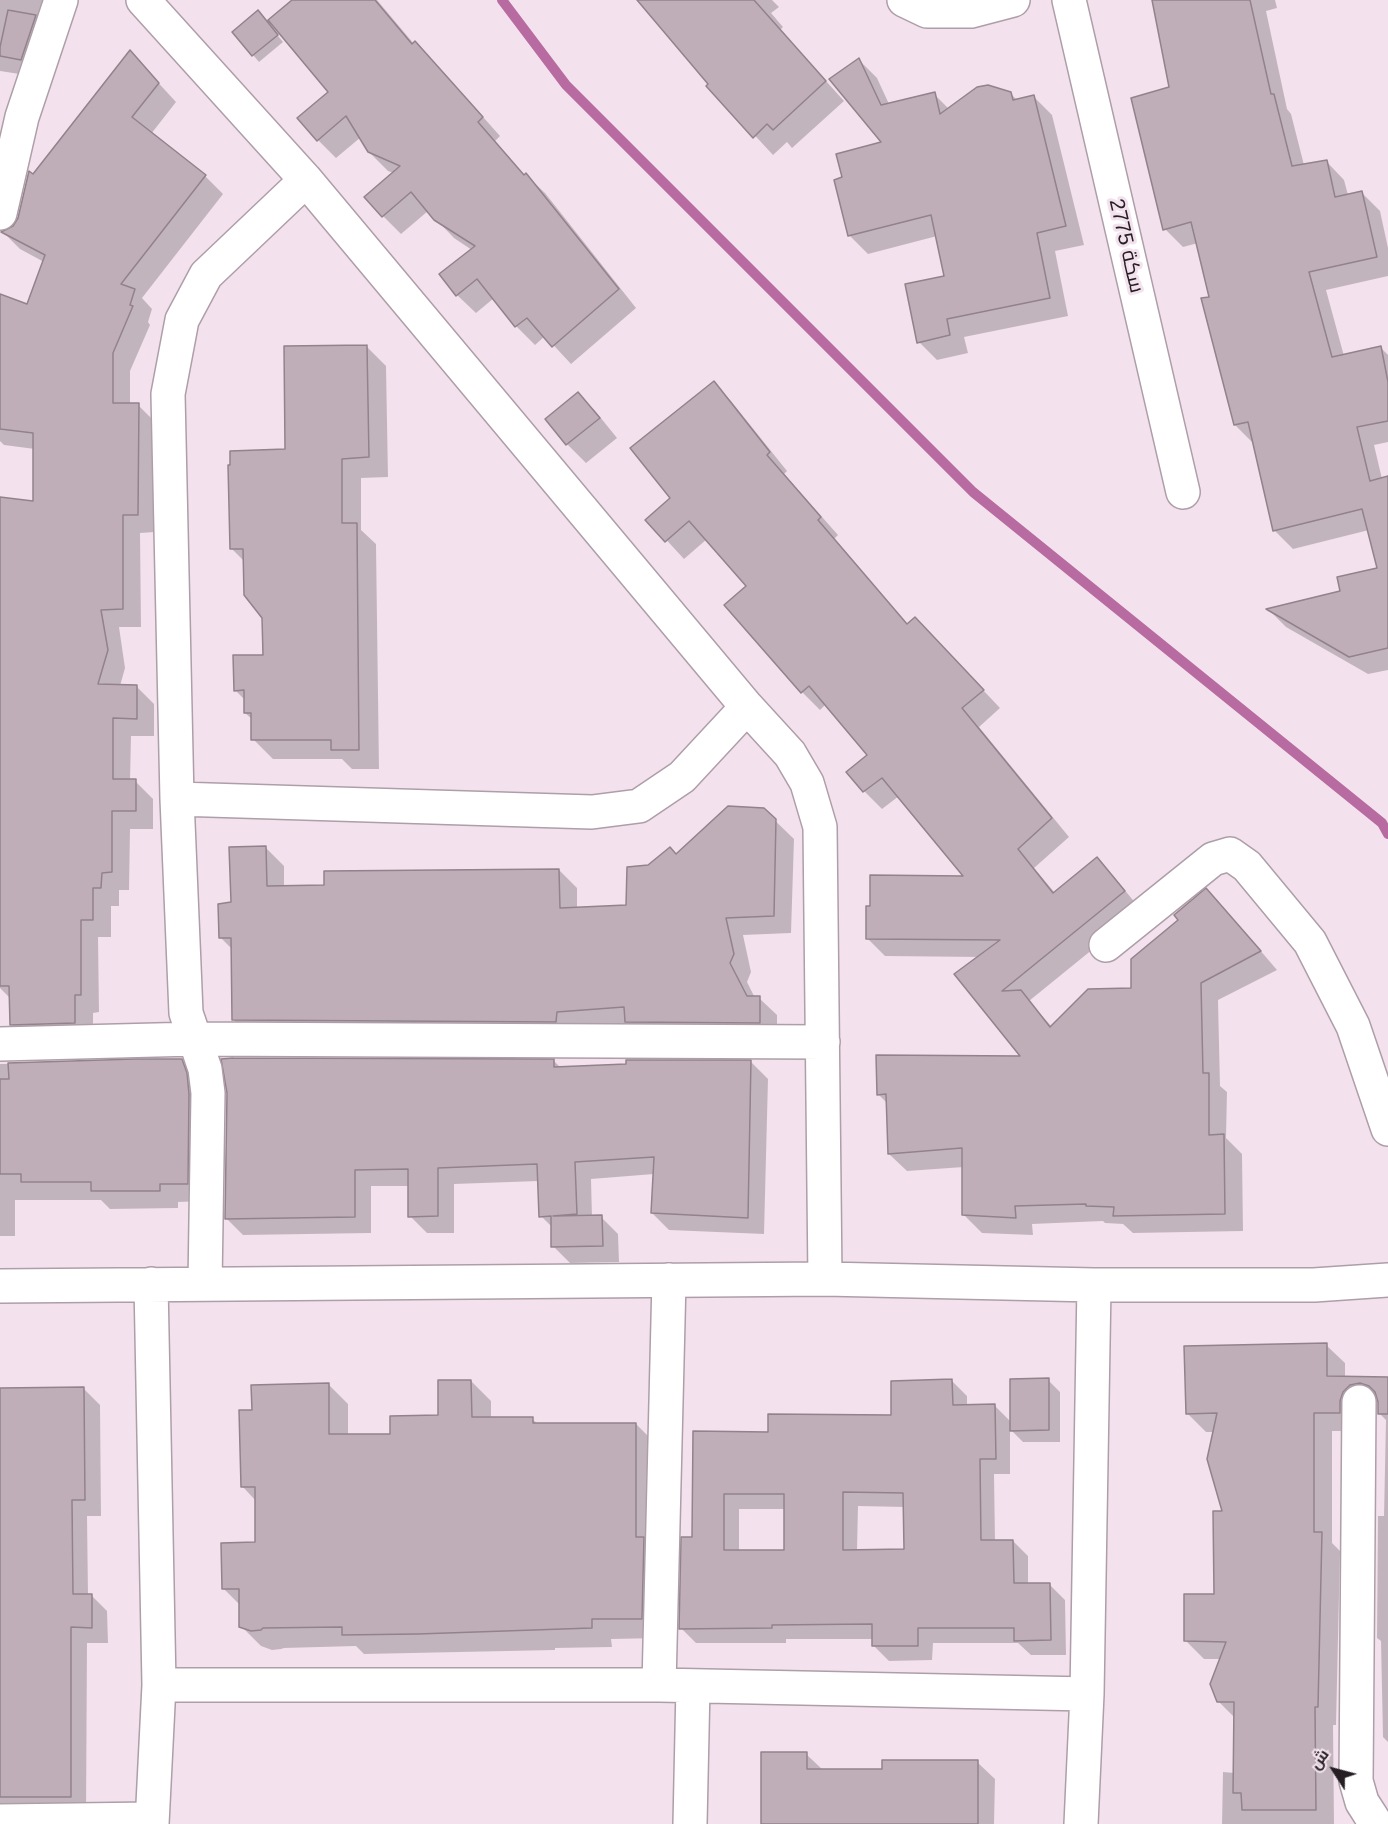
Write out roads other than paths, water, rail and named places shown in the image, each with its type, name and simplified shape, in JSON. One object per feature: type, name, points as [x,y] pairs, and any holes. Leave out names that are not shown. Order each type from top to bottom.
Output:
[{"type":"street","points":[[0,213],[22,117],[61,0]]},
{"type":"street","points":[[143,0],[306,180],[747,707],[790,754],[807,783],[820,827],[825,1279]]},
{"type":"street","points":[[904,0],[927,11],[971,11],[1013,0]]},
{"type":"street","name":"سكة 2775","points":[[1068,0],[1183,492]]},
{"type":"street","points":[[205,1284],[208,1093],[206,1069],[186,1013],[177,799],[168,394],[182,320],[206,275],[306,180]]},
{"type":"street","points":[[177,799],[592,812],[639,806],[682,777],[747,707]]},
{"type":"street","points":[[1106,945],[1213,859],[1230,854],[1247,866],[1310,942],[1353,1026],[1388,1130]]},
{"type":"street","points":[[0,1044],[195,1039],[823,1042]]},
{"type":"street","points":[[0,1286],[825,1279],[1094,1285],[1314,1285],[1388,1280]]},
{"type":"street","points":[[659,1685],[669,1280]]},
{"type":"street","points":[[0,1821],[152,1822],[159,1685],[151,1284]]},
{"type":"street","points":[[1082,1824],[1088,1694],[1094,1285]]},
{"type":"street","points":[[1359,1402],[1356,1781],[1362,1802],[1376,1824]]},
{"type":"street","points":[[159,1685],[659,1685],[1088,1694]]},
{"type":"street","points":[[690,1824],[693,1686]]},
{"type":"waterway","points":[[502,0],[566,85],[973,492],[1382,823],[1388,834]]}]
